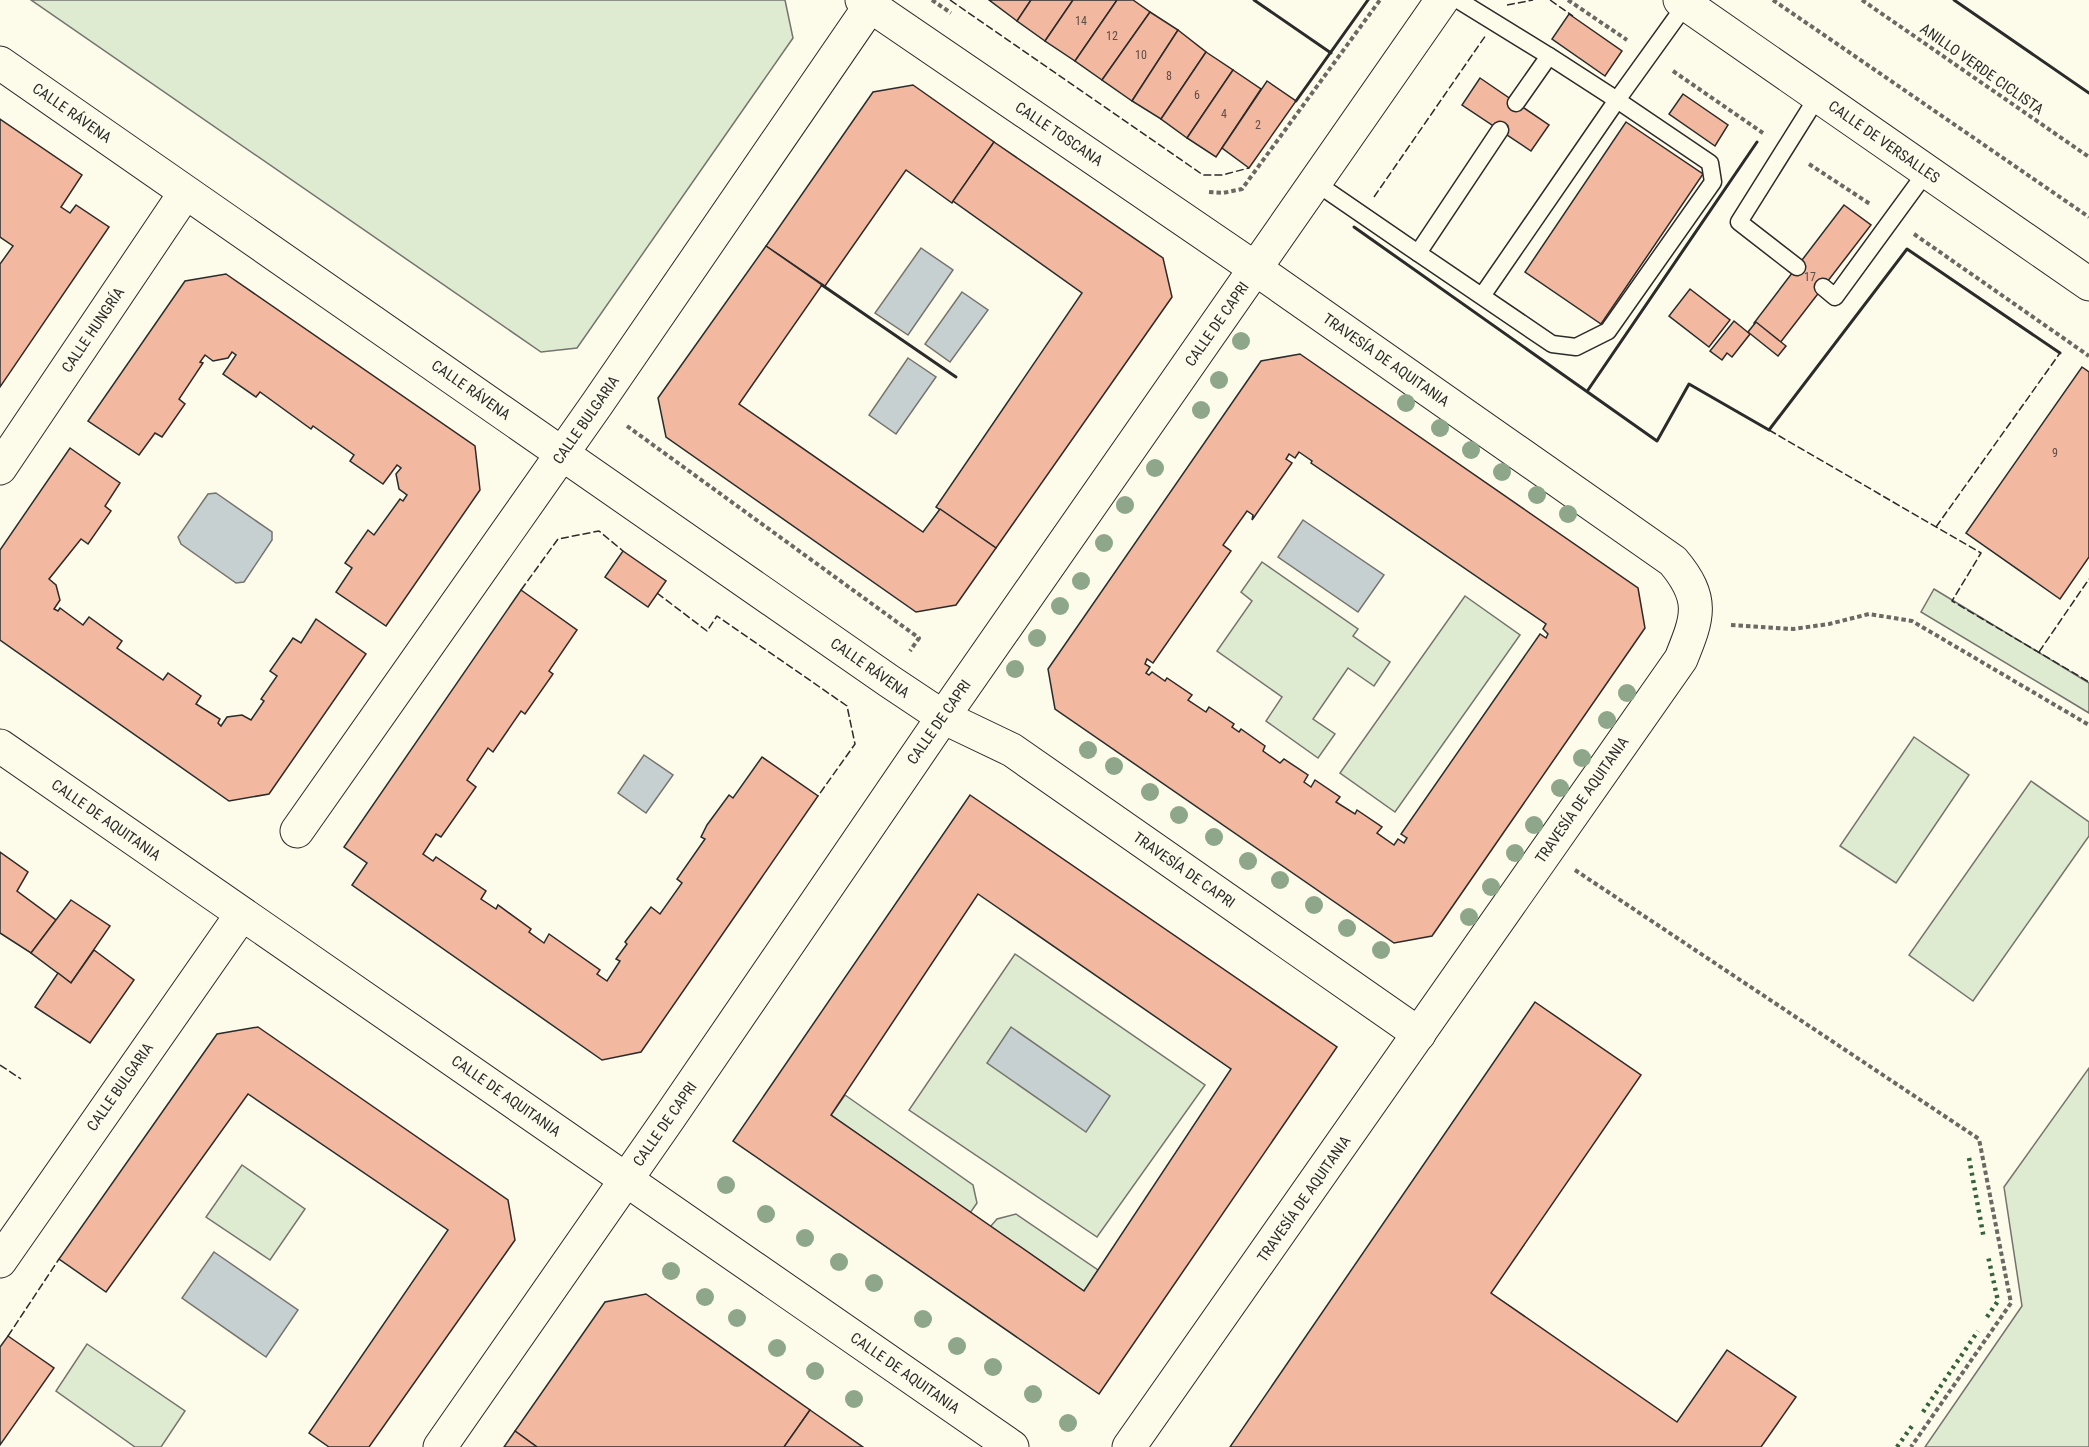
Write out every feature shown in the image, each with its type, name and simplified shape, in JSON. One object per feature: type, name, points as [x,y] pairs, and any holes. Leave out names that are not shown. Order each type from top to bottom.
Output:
[{"type":"street","name":"CALLE DE CAPRI","points":[[440,1447],[627,1179],[943,717],[1442,0]]},
{"type":"street","name":"CALLE DE VERSALLES","points":[[1683,2],[2089,284]]},
{"type":"street","name":"CALLE TOSCANA","points":[[866,3],[1256,269]]},
{"type":"street","name":"CALLE BULGARIA","points":[[297,831],[597,404],[866,3]]},
{"type":"street","name":"CALLE RÁVENA","points":[[0,63],[943,717]]},
{"type":"street","name":"CALLE HUNGRÍA","points":[[0,468],[185,193]]},
{"type":"street","name":"TRAVESÍA DE AQUITANIA","points":[[1129,1447],[1681,659],[1696,623],[1695,601],[1688,578],[1673,561],[1256,269]]},
{"type":"street","name":"TRAVESÍA DE CAPRI","points":[[943,717],[1012,750],[1419,1034]]},
{"type":"street","name":"CALLE DE AQUITANIA","points":[[0,746],[1012,1447]]},
{"type":"street","name":"CALLE BULGARIA","points":[[0,1261],[242,914]]},
{"type":"lane","points":[[1316,183],[1552,344],[1576,347],[1608,331],[1713,183],[1710,163],[1549,56],[1458,0]]},
{"type":"lane","points":[[1482,296],[1649,55],[1683,2]]},
{"type":"lane","points":[[1516,103],[1549,56]]},
{"type":"lane","points":[[1797,267],[1739,222],[1818,96]]},
{"type":"lane","points":[[1418,253],[1500,130]]},
{"type":"lane","points":[[1823,287],[1835,297],[1927,171]]},
{"type":"path","points":[[932,0],[952,14]]},
{"type":"path","points":[[1207,192],[1223,193],[1242,189],[1380,0]]},
{"type":"path","points":[[1568,0],[1892,219],[2089,356]]},
{"type":"path","points":[[1773,0],[2089,217]]},
{"type":"path","name":"ANILLO VERDE CICLISTA","points":[[1862,0],[2089,157]]},
{"type":"path","points":[[597,404],[919,638],[889,681]]},
{"type":"path","points":[[1696,623],[1792,628],[1829,624],[1869,614],[1912,621],[2089,725]]},
{"type":"path","points":[[1546,851],[1979,1139],[2011,1303],[1911,1447]]},
{"type":"green space","points":[[31,0],[785,0],[793,38],[577,348],[541,352]]},
{"type":"green space","points":[[1262,562],[1358,629],[1353,636],[1390,662],[1374,686],[1348,668],[1313,719],[1335,734],[1318,758],[1266,721],[1282,697],[1217,651],[1252,601],[1241,592]]},
{"type":"green space","points":[[1934,589],[2089,683],[2089,713],[1921,612]]},
{"type":"green space","points":[[1465,596],[1520,635],[1395,812],[1340,773]]},
{"type":"green space","points":[[1914,737],[1969,775],[1896,883],[1840,846]]},
{"type":"green space","points":[[2031,781],[2089,822],[2089,836],[1973,1001],[1909,955]]},
{"type":"green space","points":[[1015,954],[1205,1085],[1097,1237],[909,1110]]},
{"type":"green space","points":[[2089,1068],[2089,1447],[1925,1447],[2022,1306],[2004,1187]]},
{"type":"green space","points":[[845,1095],[973,1185],[977,1203],[970,1213],[831,1115]]},
{"type":"green space","points":[[242,1165],[305,1209],[270,1260],[206,1217]]},
{"type":"green space","points":[[1016,1214],[1098,1270],[1084,1291],[990,1227],[997,1219]]},
{"type":"green space","points":[[87,1344],[185,1411],[161,1447],[135,1447],[56,1391]]},
{"type":"shaded area","points":[[921,248],[953,270],[908,335],[875,313]]},
{"type":"shaded area","points":[[962,292],[988,310],[950,362],[925,344]]},
{"type":"shaded area","points":[[908,358],[936,377],[896,434],[869,415]]},
{"type":"shaded area","points":[[216,493],[272,532],[272,540],[244,582],[236,583],[181,544],[178,537],[208,494]]},
{"type":"shaded area","points":[[1303,520],[1384,575],[1358,612],[1278,557]]},
{"type":"shaded area","points":[[644,755],[673,775],[646,813],[618,793]]},
{"type":"shaded area","points":[[1011,1027],[1110,1096],[1086,1132],[987,1063]]},
{"type":"shaded area","points":[[214,1252],[298,1310],[266,1357],[182,1298]]},
{"type":"building","points":[[989,0],[1031,0],[1017,21]]},
{"type":"building","points":[[1031,0],[1073,0],[1045,41],[1017,21]]},
{"type":"building","points":[[1073,0],[1117,0],[1075,61],[1045,41]]},
{"type":"building","points":[[1117,0],[1133,0],[1150,12],[1102,80],[1075,61]]},
{"type":"building","points":[[1150,12],[1178,30],[1132,101],[1102,80]]},
{"type":"building","points":[[1569,14],[1622,51],[1605,76],[1552,39]]},
{"type":"building","points":[[1178,30],[1206,52],[1161,119],[1132,101]]},
{"type":"building","points":[[1206,52],[1233,70],[1187,138],[1161,119]]},
{"type":"building","points":[[1233,70],[1261,89],[1216,157],[1187,138]]},
{"type":"building","points":[[1480,78],[1549,125],[1531,151],[1462,105]]},
{"type":"building","points":[[1267,81],[1296,101],[1249,168],[1222,148]]},
{"type":"building","points":[[913,85],[994,142],[952,203],[906,170],[825,286],[766,246],[873,92]]},
{"type":"building","points":[[1683,94],[1728,125],[1715,146],[1669,114]]},
{"type":"building","points":[[0,119],[82,175],[61,207],[70,213],[76,205],[109,227],[0,387],[0,264],[13,246],[0,237]]},
{"type":"building","points":[[1626,122],[1703,174],[1601,324],[1525,272]]},
{"type":"building","points":[[994,142],[1163,258],[1172,297],[996,548],[936,507],[1082,293],[953,201]]},
{"type":"building","points":[[1844,205],[1871,225],[1780,343],[1754,323]]},
{"type":"building","points":[[766,246],[822,285],[739,404],[923,532],[940,509],[996,548],[956,605],[916,612],[666,437],[658,398]]},
{"type":"building","points":[[226,274],[475,446],[480,490],[386,626],[336,592],[352,568],[345,563],[368,530],[374,535],[400,499],[403,501],[407,495],[399,489],[396,474],[401,468],[397,465],[383,484],[350,461],[354,455],[313,426],[311,429],[260,392],[256,397],[223,374],[236,355],[232,352],[228,358],[213,361],[205,355],[200,362],[203,363],[179,399],[185,404],[162,437],[155,433],[139,455],[88,421],[185,281]]},
{"type":"building","points":[[1690,289],[1730,320],[1709,347],[1669,316]]},
{"type":"building","points":[[1734,321],[1750,334],[1732,357],[1727,353],[1722,360],[1710,351]]},
{"type":"building","points":[[1756,322],[1786,346],[1778,356],[1748,332]]},
{"type":"building","points":[[1300,354],[1638,588],[1645,628],[1432,936],[1394,943],[1055,709],[1048,669],[1261,361]],"holes":[[[1299,452],[1312,461],[1311,463],[1546,624],[1543,629],[1548,634],[1546,638],[1540,634],[1401,834],[1407,838],[1404,843],[1398,839],[1394,845],[1377,833],[1382,827],[1357,810],[1355,814],[1336,802],[1340,797],[1315,780],[1311,787],[1304,782],[1308,775],[1284,759],[1280,763],[1263,751],[1265,746],[1241,729],[1239,732],[1232,727],[1234,724],[1209,707],[1206,712],[1188,700],[1192,695],[1167,678],[1165,681],[1152,672],[1149,675],[1146,673],[1150,667],[1145,664],[1147,659],[1153,663],[1231,551],[1223,545],[1247,511],[1253,515],[1252,520],[1292,463],[1286,459],[1289,454],[1295,458]]]},
{"type":"building","points":[[2082,367],[2089,372],[2089,557],[2060,599],[1966,533]]},
{"type":"building","points":[[70,448],[120,483],[105,506],[111,511],[88,544],[81,539],[49,579],[56,585],[60,600],[54,609],[58,611],[60,608],[83,625],[89,617],[122,641],[117,648],[163,680],[168,673],[201,696],[196,704],[220,719],[218,723],[221,726],[227,717],[242,715],[251,720],[264,701],[261,699],[277,676],[270,671],[293,638],[301,643],[316,619],[366,654],[269,794],[229,801],[0,640],[0,550]]},
{"type":"building","points":[[623,551],[666,581],[648,607],[605,577]]},
{"type":"building","points":[[521,590],[577,630],[549,671],[553,674],[525,714],[521,711],[493,752],[488,748],[467,780],[476,787],[441,837],[436,834],[423,854],[433,861],[436,857],[486,891],[481,899],[496,909],[498,905],[531,929],[529,932],[544,943],[549,934],[600,970],[597,974],[607,981],[620,961],[616,959],[627,944],[625,942],[651,907],[660,914],[682,883],[677,879],[705,839],[701,837],[707,825],[729,795],[733,798],[762,757],[818,796],[641,1052],[602,1060],[352,885],[367,863],[344,847]]},
{"type":"building","points":[[970,795],[1337,1047],[1099,1394],[733,1141]],"holes":[[[978,894],[1231,1069],[1084,1291],[831,1115]]]},
{"type":"building","points":[[0,852],[28,872],[17,891],[56,920],[31,953],[0,933]]},
{"type":"building","points":[[71,900],[110,926],[71,983],[31,953]]},
{"type":"building","points":[[94,950],[134,980],[90,1043],[35,1007],[58,973],[71,983]]},
{"type":"building","points":[[1535,1002],[1641,1075],[1491,1293],[1677,1422],[1727,1350],[1796,1397],[1761,1447],[1230,1447]]},
{"type":"building","points":[[258,1027],[508,1200],[515,1240],[369,1447],[329,1447],[309,1433],[448,1230],[248,1094],[106,1292],[59,1259],[217,1034]]},
{"type":"building","points":[[646,1294],[810,1410],[784,1447],[537,1447],[515,1431],[605,1302]]},
{"type":"building","points":[[8,1336],[54,1368],[0,1445],[0,1347]]},
{"type":"building","points":[[810,1410],[863,1447],[784,1447]]},
{"type":"building","points":[[515,1431],[537,1447],[504,1447]]},
{"type":"hedge","points":[[1969,1158],[1984,1239]]},
{"type":"hedge","points":[[1987,1317],[1998,1301],[1988,1256]]},
{"type":"hedge","points":[[1923,1412],[1978,1331]]},
{"type":"hedge","points":[[1897,1447],[1912,1426]]},
{"type":"fence","points":[[950,0],[1203,175],[1222,175],[1249,168]]},
{"type":"fence","points":[[1507,5],[1533,0]]},
{"type":"fence","points":[[1550,0],[1573,16]]},
{"type":"fence","points":[[1374,197],[1486,35]]},
{"type":"fence","points":[[1936,527],[2060,353]]},
{"type":"fence","points":[[1769,430],[1981,553],[1952,601],[2089,682]]},
{"type":"fence","points":[[521,590],[558,539],[599,531],[623,551]]},
{"type":"fence","points":[[2039,652],[2089,579]]},
{"type":"fence","points":[[657,593],[707,631],[717,616],[847,706],[855,744],[818,796]]},
{"type":"fence","points":[[0,1065],[21,1079]]},
{"type":"fence","points":[[8,1336],[59,1259]]},
{"type":"wall","points":[[1254,0],[1331,53]]},
{"type":"wall","points":[[1296,101],[1368,0]]},
{"type":"wall","points":[[1954,0],[2089,93]]},
{"type":"wall","points":[[1588,390],[1757,142]]},
{"type":"wall","points":[[1354,227],[1657,441],[1689,384],[1769,430],[1907,249],[2060,353]]},
{"type":"wall","points":[[822,285],[956,377]]}]
